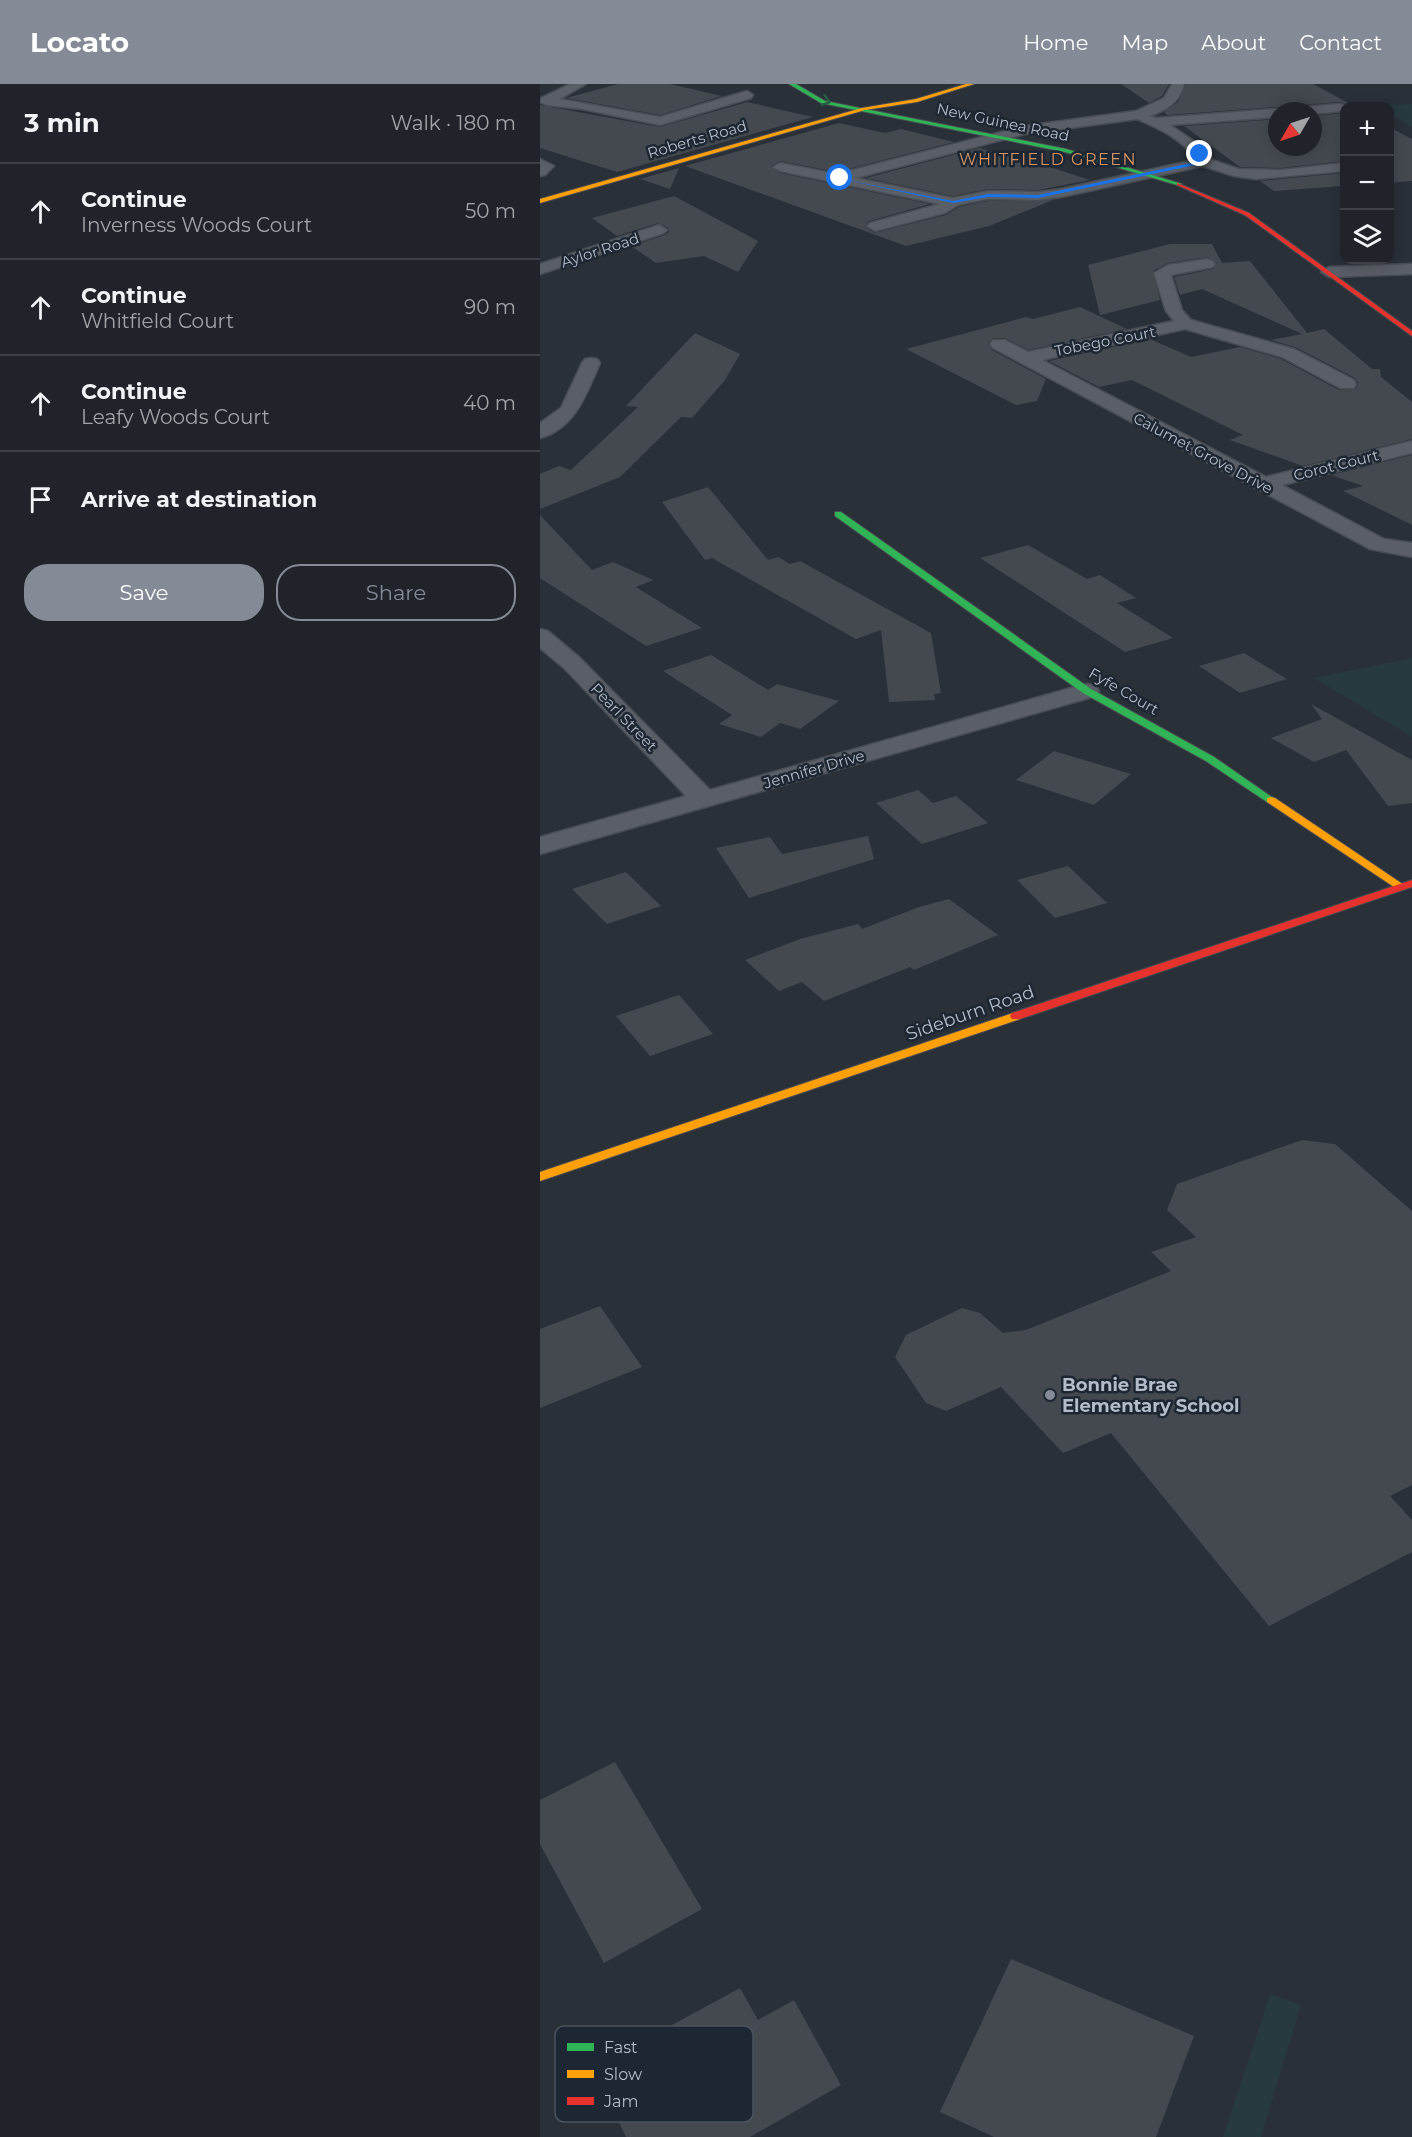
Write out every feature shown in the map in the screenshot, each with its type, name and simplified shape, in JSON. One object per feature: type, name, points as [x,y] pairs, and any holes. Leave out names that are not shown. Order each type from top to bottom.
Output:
[{"type":"street","points":[[543,103],[580,84]]},
{"type":"street","name":"New Guinea Road","points":[[792,84],[823,102],[1066,151],[1147,173],[1201,192],[1238,210],[1329,272],[1412,334]]},
{"type":"street","points":[[864,109],[937,84]]},
{"type":"street","points":[[864,109],[917,100],[971,84]]},
{"type":"street","points":[[840,178],[1026,129],[1083,124],[1138,115],[1172,100],[1177,92],[1178,84]]},
{"type":"street","name":"New Guinea Road","points":[[834,90],[853,97],[864,109]]},
{"type":"street","points":[[543,103],[582,105],[660,121],[747,95]]},
{"type":"street","points":[[1322,109],[1339,108]]},
{"type":"street","name":"Roberts Road","points":[[540,201],[864,109]]},
{"type":"street","points":[[1156,122],[1268,114]]},
{"type":"street","points":[[1138,115],[1156,122],[1200,154],[1203,162]]},
{"type":"street","points":[[874,226],[940,210],[953,202],[988,195],[1038,196],[1203,162],[1222,166],[1340,156]]},
{"type":"street","points":[[540,163],[547,165],[540,172]]},
{"type":"street","points":[[1222,166],[1234,173],[1251,175],[1340,167]]},
{"type":"street","points":[[780,167],[953,202]]},
{"type":"street","name":"Aylor Road","points":[[540,269],[659,230]]},
{"type":"street","points":[[1207,264],[1174,268],[1162,273],[1174,311],[1185,324],[1288,353],[1347,384]]},
{"type":"street","points":[[1329,272],[1411,270]]},
{"type":"street","name":"Tobego Court","points":[[1025,358],[1185,324]]},
{"type":"street","name":"Calumet Grove Drive","points":[[999,344],[1378,544],[1412,550]]},
{"type":"street","points":[[540,432],[568,411],[591,363]]},
{"type":"street","name":"Corot Court","points":[[1261,484],[1412,447]]},
{"type":"street","name":"Fyfe Court","points":[[838,514],[1087,691],[1210,759],[1406,885]]},
{"type":"street","name":"Pearl Street","points":[[540,636],[572,663],[705,800]]},
{"type":"street","name":"Jennifer Drive","points":[[540,846],[1087,691]]},
{"type":"street","name":"Sideburn Road","points":[[540,1178],[1406,885]]},
{"type":"green space","points":[[1394,104],[1412,104],[1412,127],[1394,116]]},
{"type":"green space","points":[[1412,658],[1412,737],[1314,678]]},
{"type":"green space","points":[[1270,1994],[1301,2005],[1261,2137],[1223,2137]]},
{"type":"building","points":[[618,84],[670,84],[722,96],[660,115],[566,98]]},
{"type":"building","points":[[1121,84],[1169,84],[1162,96],[1149,103]]},
{"type":"building","points":[[1186,84],[1313,84],[1347,102],[1268,102],[1268,108],[1167,115],[1164,112],[1178,102]]},
{"type":"building","points":[[747,102],[813,117],[617,172],[540,148],[540,105],[660,127]]},
{"type":"building","points":[[1340,113],[1340,161],[1281,168],[1240,167],[1184,126],[1268,120],[1268,156],[1322,156],[1322,115]]},
{"type":"building","points":[[839,123],[885,133],[901,129],[954,142],[837,172],[780,161],[771,166],[780,173],[930,204],[869,221],[865,226],[874,233],[946,215],[959,207],[971,204],[988,201],[1053,200],[989,226],[906,246],[685,166]]},
{"type":"building","points":[[1394,130],[1412,139],[1412,181],[1394,183]]},
{"type":"building","points":[[979,148],[1031,161],[1090,180],[1038,190],[988,189],[953,196],[866,178]]},
{"type":"building","points":[[679,168],[670,189],[640,179]]},
{"type":"building","points":[[1340,173],[1340,186],[1274,191],[1260,181]]},
{"type":"building","points":[[674,196],[758,241],[738,272],[704,256],[656,263],[631,246],[665,235],[669,232],[668,228],[658,223],[617,236],[592,218]]},
{"type":"building","points":[[1170,244],[1212,244],[1222,263],[1250,261],[1307,333],[1324,329],[1372,369],[1380,369],[1381,377],[1412,402],[1412,439],[1303,466],[1230,440],[1243,435],[1132,380],[1099,387],[1049,361],[1150,339],[1191,357],[1240,347],[1281,359],[1339,390],[1356,389],[1358,383],[1355,378],[1295,347],[1271,340],[1302,334],[1202,289],[1180,295],[1174,277],[1213,269],[1217,263],[1208,257],[1168,263],[1153,271],[1160,300],[1100,315],[1088,265]]},
{"type":"building","points":[[1080,307],[1127,329],[1028,350],[1005,338],[993,338],[988,343],[992,350],[1046,379],[1037,401],[1016,405],[906,349],[1026,317],[1033,319]]},
{"type":"building","points":[[695,333],[740,354],[725,380],[692,418],[681,417],[620,477],[540,509],[540,474],[559,466],[571,470],[638,407],[626,406]]},
{"type":"building","points":[[1412,455],[1412,525],[1343,491],[1363,486],[1331,475]]},
{"type":"building","points":[[708,487],[768,560],[778,557],[790,564],[800,561],[931,633],[941,693],[934,694],[935,700],[889,702],[881,630],[856,639],[712,558],[705,560],[662,502]]},
{"type":"building","points":[[540,515],[592,570],[613,562],[653,580],[636,587],[702,628],[646,646],[540,578]]},
{"type":"building","points":[[1028,545],[1087,579],[1100,575],[1136,598],[1117,603],[1173,638],[1125,652],[980,558]]},
{"type":"building","points":[[1244,653],[1287,679],[1240,693],[1199,666]]},
{"type":"building","points":[[711,655],[768,690],[777,684],[839,701],[800,729],[780,723],[761,737],[719,724],[732,715],[663,671]]},
{"type":"building","points":[[1311,704],[1412,760],[1412,803],[1388,806],[1346,750],[1314,762],[1271,738],[1322,719]]},
{"type":"building","points":[[1054,751],[1131,774],[1094,805],[1016,780]]},
{"type":"building","points":[[918,790],[933,803],[956,796],[988,823],[922,844],[876,803]]},
{"type":"building","points":[[868,836],[874,859],[749,898],[716,848],[770,837],[782,854]]},
{"type":"building","points":[[1068,866],[1107,903],[1055,918],[1017,880]]},
{"type":"building","points":[[626,872],[661,906],[607,924],[572,889]]},
{"type":"building","points":[[949,899],[998,935],[914,970],[910,967],[824,1001],[802,982],[779,991],[745,960],[800,939],[858,924],[862,929],[919,907]]},
{"type":"building","points":[[679,995],[713,1034],[650,1056],[616,1016]]},
{"type":"building","points":[[1302,1140],[1335,1144],[1412,1211],[1412,1485],[1390,1496],[1412,1520],[1412,1552],[1269,1626],[1111,1433],[1063,1453],[1001,1387],[946,1411],[926,1403],[895,1357],[906,1335],[962,1308],[980,1313],[1003,1333],[1026,1330],[1171,1271],[1151,1252],[1196,1237],[1167,1210],[1177,1184]]},
{"type":"building","points":[[600,1306],[642,1367],[540,1408],[540,1329]]},
{"type":"building","points":[[615,1762],[702,1909],[604,1963],[540,1844],[540,1800]]},
{"type":"building","points":[[1011,1959],[1194,2036],[1156,2137],[994,2137],[940,2112]]},
{"type":"building","points":[[740,1988],[758,2020],[794,2000],[841,2085],[750,2137],[626,2137],[619,2122],[753,2122],[753,2026],[670,2026]]},
{"type":"traffic: fast","points":[[792,84],[823,102],[1066,151],[1179,184]]},
{"type":"traffic: fast","points":[[838,514],[1087,691],[1210,759],[1271,800]]},
{"type":"traffic: slow","points":[[540,201],[864,109],[917,100],[971,84]]},
{"type":"traffic: slow","points":[[1271,800],[1401,887]]},
{"type":"traffic: slow","points":[[540,1177],[1016,1016]]},
{"type":"traffic: jam","points":[[1179,184],[1247,214],[1412,334]]},
{"type":"traffic: jam","points":[[1016,1016],[1412,883]]},
{"type":"place","name":"Bonnie Brae Elementary School","points":[[1050,1395]]},
{"type":"district","name":"WHITFIELD GREEN","points":[[1048,159]]},
{"type":"route","points":[[840,178],[953,202],[988,195],[1038,196],[1061,193],[1203,162],[1200,154]]}]
